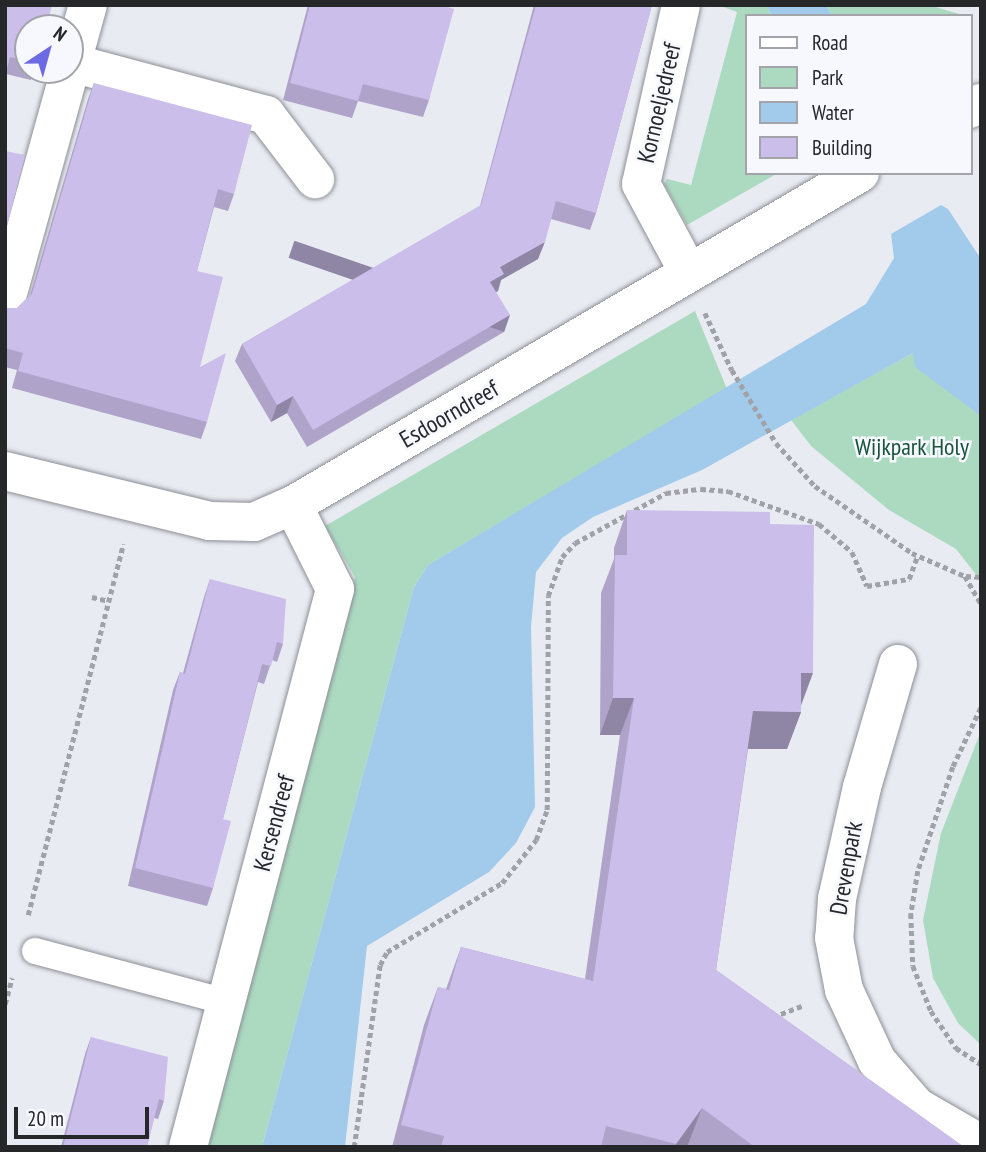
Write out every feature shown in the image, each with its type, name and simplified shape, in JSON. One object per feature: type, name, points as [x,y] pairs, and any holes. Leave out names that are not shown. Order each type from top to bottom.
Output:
[{"type":"street","name":"Kornoeljedreef","points":[[681,5],[641,184],[690,273]]},
{"type":"street","points":[[84,66],[267,115],[315,179]]},
{"type":"street","points":[[5,304],[66,84]]},
{"type":"street","name":"Esdoorndreef","points":[[5,471],[134,504],[221,521],[254,522],[293,505],[857,175]]},
{"type":"street","name":"Kersendreef","points":[[188,1147],[335,589],[293,505]]},
{"type":"street","name":"Drevenpark","points":[[898,664],[862,787],[837,899],[834,938],[844,990],[877,1061],[917,1107],[981,1144]]},
{"type":"lane","points":[[35,951],[227,1002]]},
{"type":"path","points":[[690,273],[732,370],[776,443],[816,486],[917,557],[965,576],[981,577]]},
{"type":"path","points":[[354,1147],[380,965],[387,952],[502,883],[536,840],[547,810],[548,596],[562,557],[575,543],[666,494],[701,489],[728,491],[819,524],[852,552],[867,586],[908,579],[917,557]]},
{"type":"path","points":[[27,920],[134,504]]},
{"type":"path","points":[[965,576],[981,604]]},
{"type":"path","points":[[92,597],[109,601]]},
{"type":"path","points":[[981,708],[953,767],[918,871],[911,914],[913,966],[931,1011],[956,1048],[981,1064]]},
{"type":"path","points":[[5,1004],[14,970]]},
{"type":"path","points":[[760,1022],[844,990]]},
{"type":"green space","points":[[718,5],[766,5],[771,14],[744,14],[744,175],[774,175],[687,225],[664,184],[667,179],[691,185],[737,12]]},
{"type":"green space","points":[[826,5],[929,5],[959,14],[831,14]]},
{"type":"green space","points":[[695,311],[727,389],[428,565],[414,587],[262,1147],[200,1147],[355,577],[325,526]]},
{"type":"green space","name":"Wijkpark Holy","points":[[913,353],[981,416],[981,581],[956,549],[889,510],[811,446],[791,420]]},
{"type":"green space","points":[[981,731],[981,1045],[958,1023],[933,978],[923,920],[941,833]]},
{"type":"water","points":[[766,5],[826,5],[831,14],[771,14]]},
{"type":"water","points":[[941,205],[948,209],[981,259],[981,416],[915,367],[913,353],[702,470],[593,517],[562,538],[536,572],[531,627],[535,807],[516,843],[489,872],[367,946],[345,1147],[262,1147],[414,587],[428,565],[866,304],[894,258],[891,234]]},
{"type":"building","points":[[5,5],[52,5],[50,14],[14,14],[14,58],[10,57],[5,76]]},
{"type":"building","points":[[310,5],[441,5],[454,9],[429,100],[363,84],[358,101],[290,83]]},
{"type":"building","points":[[536,5],[652,5],[596,213],[556,201],[545,242],[500,267],[504,274],[490,282],[510,315],[313,430],[293,396],[277,405],[242,344],[481,205]]},
{"type":"building","points":[[94,83],[252,125],[234,194],[218,189],[197,271],[223,277],[200,367],[226,353],[207,422],[18,371],[23,353],[5,348],[5,308],[17,308],[32,294]]},
{"type":"building","points":[[5,151],[25,155],[5,234]]},
{"type":"building","points":[[627,510],[770,512],[770,524],[814,525],[813,673],[801,673],[801,712],[753,711],[716,970],[964,1147],[755,1147],[702,1108],[676,1144],[606,1126],[601,1147],[441,1147],[444,1136],[401,1125],[438,987],[449,990],[461,947],[593,981],[634,698],[613,698],[615,555],[627,555]]},
{"type":"building","points":[[210,579],[286,599],[283,644],[277,642],[271,666],[262,664],[223,819],[231,821],[213,888],[135,868],[180,672],[185,674]]},
{"type":"building","points":[[91,1037],[168,1057],[164,1101],[159,1099],[147,1147],[63,1147]]}]
